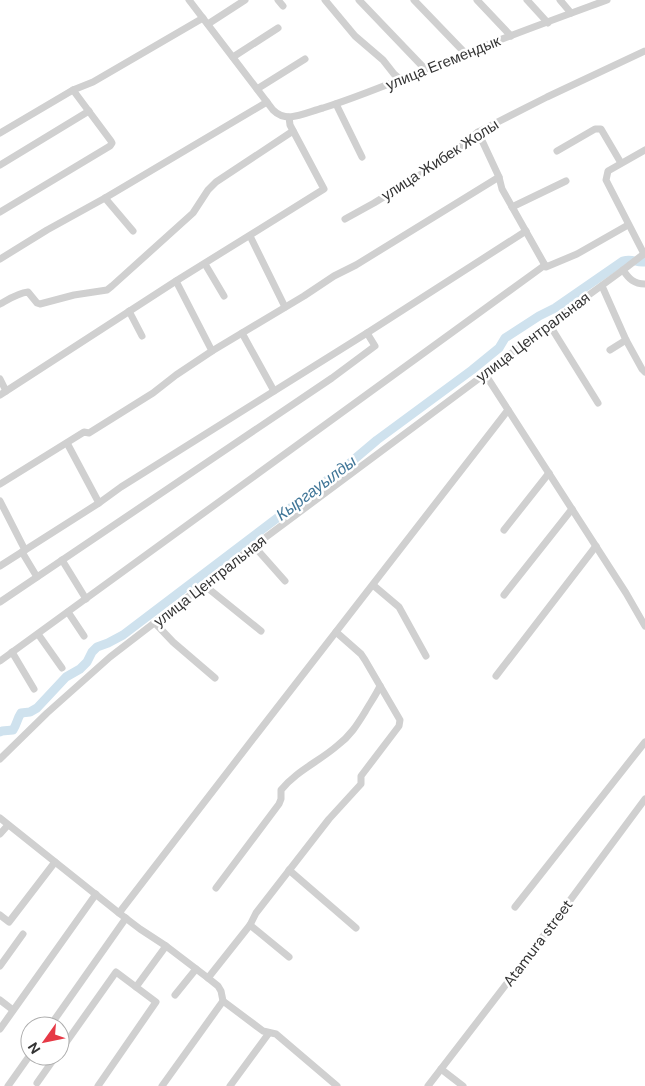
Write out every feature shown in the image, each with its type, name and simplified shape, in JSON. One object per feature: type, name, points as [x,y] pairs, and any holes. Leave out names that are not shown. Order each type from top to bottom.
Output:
[{"type":"street","points":[[0,259],[267,102],[189,0]]},
{"type":"street","points":[[208,24],[245,0]]},
{"type":"street","points":[[278,0],[283,6]]},
{"type":"street","points":[[325,0],[355,36],[401,80]]},
{"type":"street","points":[[359,0],[425,70]]},
{"type":"street","points":[[414,0],[465,53]]},
{"type":"street","points":[[477,0],[511,36]]},
{"type":"street","points":[[527,0],[548,23]]},
{"type":"street","points":[[560,0],[571,13]]},
{"type":"street","name":"улица Егемендык","points":[[267,102],[278,114],[289,117],[336,104],[607,0]]},
{"type":"street","points":[[0,134],[73,90],[94,82],[203,18]]},
{"type":"street","points":[[233,57],[278,28]]},
{"type":"street","name":"улица Жибек Жолы","points":[[345,219],[441,162],[478,132],[645,51]]},
{"type":"street","points":[[257,90],[305,59]]},
{"type":"street","points":[[0,212],[110,146],[112,143],[73,90]]},
{"type":"street","points":[[336,104],[362,158]]},
{"type":"street","points":[[0,165],[89,111]]},
{"type":"street","points":[[0,379],[3,393],[176,281],[324,190],[290,125],[289,117]]},
{"type":"street","points":[[557,151],[595,129],[601,129],[621,163]]},
{"type":"street","points":[[0,304],[24,292],[28,292],[36,303],[40,304],[74,295],[107,290],[193,213],[208,190],[216,182],[293,131]]},
{"type":"street","points":[[478,132],[502,189],[546,267],[577,254],[628,225]]},
{"type":"street","points":[[642,255],[606,180],[606,175],[608,171],[645,150]]},
{"type":"street","points":[[0,484],[84,432],[90,432],[153,393],[176,375],[242,332],[334,276],[356,265],[498,177]]},
{"type":"street","points":[[512,207],[566,181]]},
{"type":"street","points":[[105,198],[132,231]]},
{"type":"street","points":[[0,566],[121,487],[526,231]]},
{"type":"street","points":[[250,236],[285,307]]},
{"type":"street","name":"улица Центральная","points":[[0,759],[47,713],[106,661],[254,546],[642,255]]},
{"type":"street","points":[[204,264],[224,296]]},
{"type":"street","points":[[0,662],[545,264]]},
{"type":"street","points":[[626,268],[631,280],[636,283],[645,284]]},
{"type":"street","points":[[176,281],[212,351]]},
{"type":"street","points":[[602,286],[626,340],[645,372]]},
{"type":"street","points":[[129,311],[142,336]]},
{"type":"street","points":[[549,324],[598,403]]},
{"type":"street","points":[[242,332],[274,391]]},
{"type":"street","points":[[0,602],[332,378],[375,346],[367,333]]},
{"type":"street","points":[[610,350],[626,340]]},
{"type":"street","points":[[485,374],[626,593],[645,626]]},
{"type":"street","points":[[120,913],[508,410]]},
{"type":"street","points":[[67,443],[99,502]]},
{"type":"street","points":[[504,530],[549,473]]},
{"type":"street","points":[[0,500],[37,577]]},
{"type":"street","points":[[504,595],[572,509]]},
{"type":"street","points":[[254,546],[284,580]]},
{"type":"street","points":[[496,676],[596,546]]},
{"type":"street","points":[[62,560],[86,599]]},
{"type":"street","points":[[204,585],[261,631]]},
{"type":"street","points":[[372,585],[399,607],[426,656]]},
{"type":"street","points":[[68,612],[84,636]]},
{"type":"street","points":[[155,623],[173,642],[215,678]]},
{"type":"street","points":[[208,978],[329,819],[361,784],[361,776],[399,726],[400,720],[361,654],[336,632]]},
{"type":"street","points":[[38,634],[62,668]]},
{"type":"street","points":[[12,652],[34,689]]},
{"type":"street","points":[[216,888],[279,804],[281,790],[295,776],[339,745],[349,735],[357,726],[380,686]]},
{"type":"street","points":[[515,907],[645,742]]},
{"type":"street","name":"Atamura street","points":[[428,1086],[551,926],[645,799]]},
{"type":"street","points":[[0,818],[126,918],[208,978],[218,986],[223,1001],[263,1031],[276,1034],[336,1086]]},
{"type":"street","points":[[0,834],[8,825]]},
{"type":"street","points":[[0,915],[9,922],[55,862]]},
{"type":"street","points":[[289,870],[356,928]]},
{"type":"street","points":[[0,1029],[96,894]]},
{"type":"street","points":[[57,1016],[126,918]]},
{"type":"street","points":[[250,925],[290,958]]},
{"type":"street","points":[[0,966],[24,934]]},
{"type":"street","points":[[136,987],[166,946]]},
{"type":"street","points":[[175,995],[196,969]]},
{"type":"street","points":[[70,1037],[116,972],[156,1002],[98,1086]]},
{"type":"street","points":[[0,1000],[13,1010]]},
{"type":"street","points":[[162,1086],[223,1001]]},
{"type":"street","points":[[230,1086],[269,1033]]},
{"type":"street","points":[[8,1086],[22,1066]]},
{"type":"street","points":[[37,1083],[49,1066]]},
{"type":"street","points":[[441,1069],[463,1086]]},
{"type":"waterway","name":"Кыргауылды","points":[[0,732],[13,730],[21,713],[30,712],[37,708],[66,677],[80,669],[87,662],[97,647],[123,635],[351,462],[377,440],[472,370],[499,348],[505,338],[555,308],[623,261],[645,262]]}]
